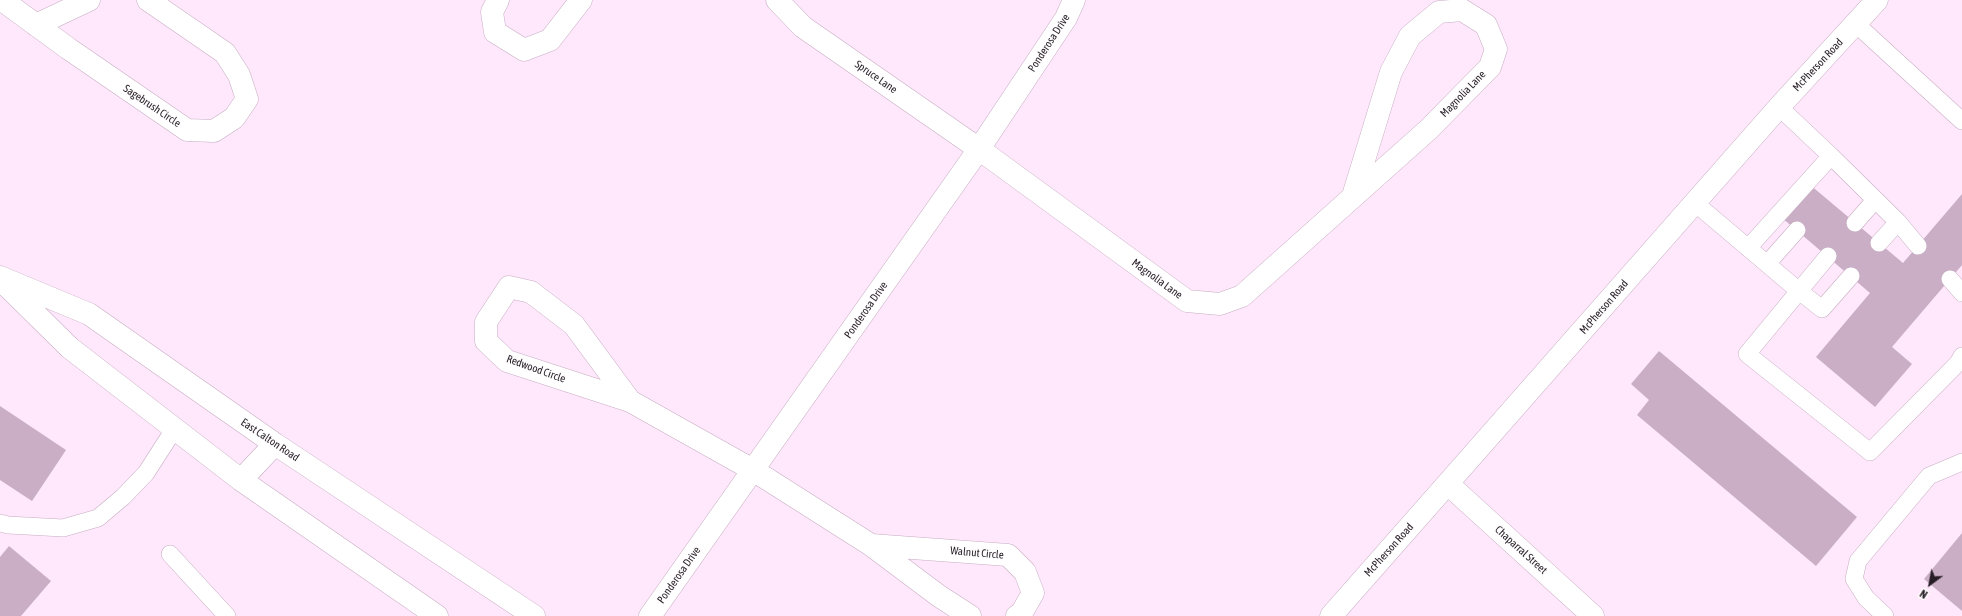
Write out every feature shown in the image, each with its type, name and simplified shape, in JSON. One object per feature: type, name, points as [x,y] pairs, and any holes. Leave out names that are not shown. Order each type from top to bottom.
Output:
[{"type":"street","name":"Sagebrush Circle","points":[[2,0],[187,130],[214,131],[234,118],[247,99],[239,75],[225,53],[148,0]]},
{"type":"street","points":[[36,25],[89,0]]},
{"type":"street","points":[[498,0],[492,12],[495,32],[524,50],[550,40],[581,0]]},
{"type":"street","name":"Spruce Lane","points":[[777,0],[803,27],[979,149]]},
{"type":"street","name":"Ponderosa Drive","points":[[650,616],[979,149],[1066,18],[1074,0]]},
{"type":"street","name":"McPherson Road","points":[[1331,616],[1779,107],[1878,0]]},
{"type":"street","name":"Magnolia Lane","points":[[979,149],[1187,301],[1220,304],[1242,296],[1429,129],[1490,67],[1496,49],[1486,25],[1462,10],[1439,12],[1410,36],[1391,72],[1353,196]]},
{"type":"street","name":"East Calton Road","points":[[0,278],[70,348],[241,480],[437,616]]},
{"type":"street","name":"East Calton Road","points":[[0,278],[89,314],[275,444],[534,616]]},
{"type":"street","name":"Redwood Circle","points":[[630,401],[574,325],[531,292],[509,287],[486,322],[486,341],[507,360],[630,401],[753,470]]},
{"type":"street","points":[[241,480],[275,444]]},
{"type":"street","name":"Walnut Circle","points":[[753,470],[871,545],[939,596],[970,616]]},
{"type":"street","name":"Chaparral Street","points":[[1448,484],[1593,616]]},
{"type":"street","name":"Walnut Circle","points":[[871,545],[1008,555],[1025,572],[1034,593],[1021,614],[1017,616]]},
{"type":"lane","points":[[1856,24],[1962,121]]},
{"type":"lane","points":[[1779,107],[1898,222],[1918,246]]},
{"type":"lane","points":[[1748,248],[1831,156]]},
{"type":"lane","points":[[1856,223],[1875,200]]},
{"type":"lane","points":[[1695,203],[1822,309],[1851,276]]},
{"type":"lane","points":[[1879,243],[1898,222]]},
{"type":"lane","points":[[1767,264],[1797,230]]},
{"type":"lane","points":[[1828,256],[1747,354],[1870,452],[1958,363],[1962,356]]},
{"type":"lane","points":[[1950,279],[1962,293]]},
{"type":"lane","points":[[0,523],[8,525],[63,528],[98,518],[123,497],[146,473],[175,428]]},
{"type":"lane","points":[[1885,616],[1866,598],[1854,579],[1858,561],[1929,476],[1962,462]]},
{"type":"lane","points":[[170,554],[227,616]]},
{"type":"building","points":[[1809,184],[1903,263],[1962,194],[1962,265],[1892,347],[1912,364],[1875,407],[1816,357],[1870,293],[1781,217]]},
{"type":"building","points":[[1659,351],[1857,517],[1816,566],[1637,415],[1649,400],[1631,384]]},
{"type":"building","points":[[0,406],[66,450],[32,501],[0,480]]},
{"type":"building","points":[[1962,533],[1962,611],[1924,579]]},
{"type":"building","points":[[9,546],[51,581],[21,616],[0,616],[0,557]]}]
